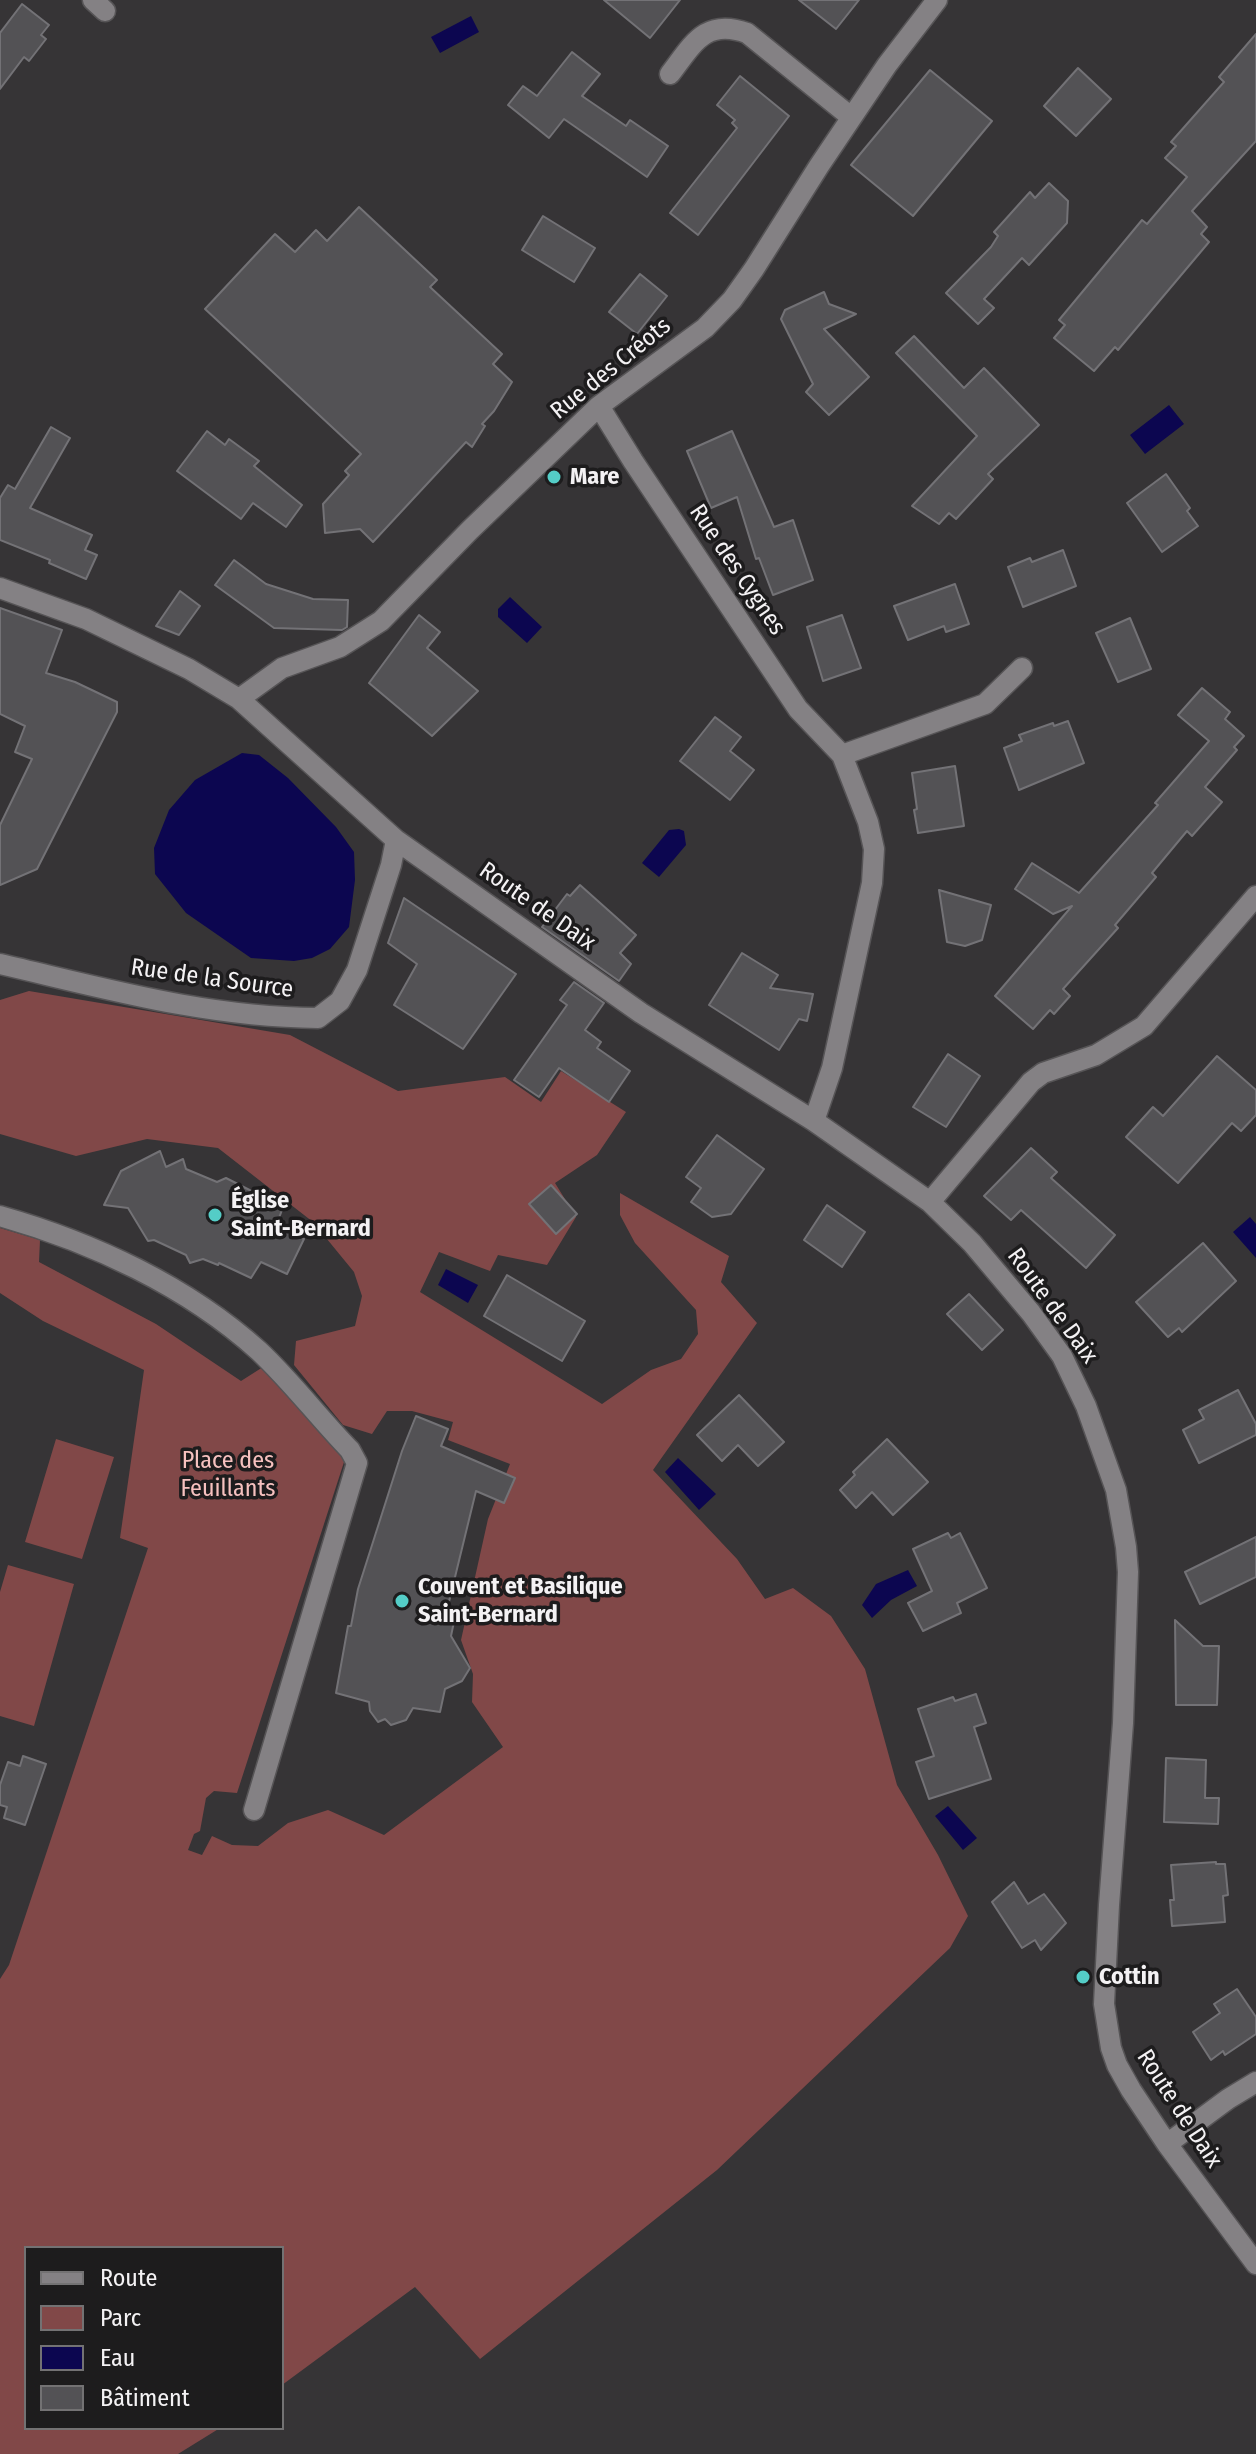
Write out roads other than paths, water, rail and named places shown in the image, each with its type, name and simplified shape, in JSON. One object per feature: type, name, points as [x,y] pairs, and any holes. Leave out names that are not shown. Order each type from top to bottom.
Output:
[{"type":"street","name":"Rue des Créots","points":[[239,699],[282,668],[340,647],[381,621],[599,406],[705,328],[732,300],[754,269],[851,117],[937,0]]},
{"type":"street","points":[[670,74],[697,39],[720,27],[734,28],[747,33],[851,117]]},
{"type":"street","name":"Rue des Cygnes","points":[[599,406],[798,709],[842,755],[868,822],[874,867],[832,1068],[814,1121]]},
{"type":"street","name":"Route de Daix","points":[[0,588],[86,619],[189,669],[239,699],[396,840],[641,1013],[814,1121],[930,1202],[997,1270],[1062,1356],[1097,1431],[1116,1490],[1126,1547],[1128,1584],[1123,1723],[1104,2004],[1109,2039],[1117,2065],[1167,2144],[1256,2264]]},
{"type":"street","points":[[842,755],[985,704],[1022,668]]},
{"type":"street","name":"Rue de la Source","points":[[0,964],[155,1002],[247,1015],[318,1018],[340,1001],[357,970],[396,840]]},
{"type":"street","points":[[930,1202],[1031,1082],[1043,1073],[1096,1055],[1144,1026],[1256,896]]},
{"type":"street","points":[[0,1216],[48,1230],[121,1262],[197,1303],[259,1351],[350,1450],[357,1463],[254,1810]]},
{"type":"street","points":[[1167,2144],[1256,2082]]},
{"type":"water","points":[[471,16],[479,32],[440,53],[431,37]]},
{"type":"water","points":[[1169,405],[1184,424],[1145,454],[1130,435]]},
{"type":"water","points":[[510,597],[542,627],[527,643],[498,617],[498,609]]},
{"type":"water","points":[[242,753],[259,755],[288,778],[336,827],[354,852],[355,880],[349,927],[330,949],[312,958],[294,961],[251,958],[186,913],[155,874],[154,848],[169,810],[195,780]]},
{"type":"water","points":[[669,830],[684,831],[686,845],[659,877],[642,863]]},
{"type":"water","points":[[1250,1217],[1256,1224],[1256,1258],[1233,1232]]},
{"type":"water","points":[[446,1269],[478,1285],[468,1303],[438,1285]]},
{"type":"water","points":[[678,1458],[716,1494],[699,1510],[665,1472]]},
{"type":"water","points":[[908,1570],[917,1586],[891,1600],[872,1618],[862,1605],[876,1584]]},
{"type":"water","points":[[948,1806],[977,1838],[963,1850],[935,1816]]},
{"type":"place","name":"Mare","points":[[554,477]]},
{"type":"place","name":"Église Saint-Bernard","points":[[215,1215]]},
{"type":"place","name":"Couvent et Basilique Saint-Bernard","points":[[402,1601]]},
{"type":"place","name":"Cottin","points":[[1083,1977]]},
{"type":"park label","name":"Place des Feuillants","points":[[228,1475]]}]
